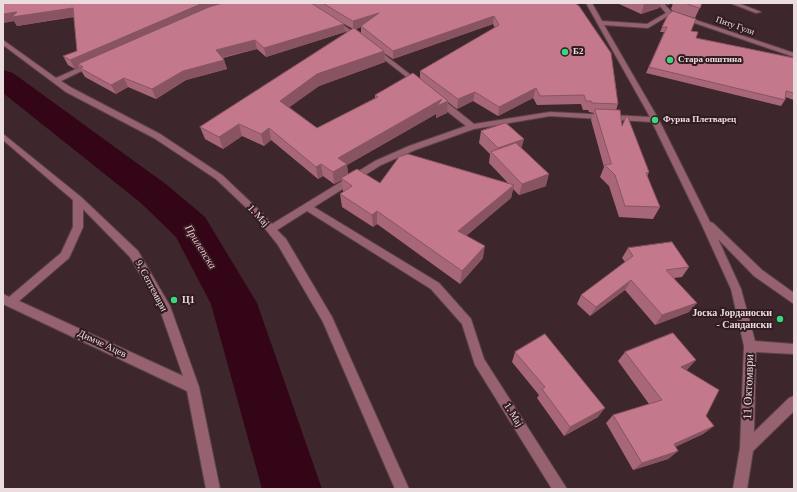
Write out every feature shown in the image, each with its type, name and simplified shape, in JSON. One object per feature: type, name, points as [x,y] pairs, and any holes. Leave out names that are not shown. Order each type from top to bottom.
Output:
[{"type":"street","points":[[581,3],[600,23],[648,26],[670,13],[662,5],[663,3]]},
{"type":"street","points":[[589,3],[655,120],[705,221],[736,289],[750,346]]},
{"type":"street","points":[[733,3],[758,12]]},
{"type":"street","name":"Питу Гули","points":[[670,13],[794,55]]},
{"type":"street","points":[[329,19],[360,38],[424,88]]},
{"type":"street","name":"1. Мај","points":[[3,42],[69,90],[156,136],[219,177],[258,214],[282,242],[328,320],[402,489]]},
{"type":"street","points":[[57,80],[103,59]]},
{"type":"street","points":[[430,93],[472,127]]},
{"type":"street","points":[[271,229],[378,163],[412,148],[472,127],[550,114],[655,120]]},
{"type":"street","name":"9. Септември","points":[[3,136],[78,200],[134,254],[164,306],[192,387],[213,489]]},
{"type":"street","name":"Димче Ацев","points":[[78,200],[78,227],[65,255],[7,301],[192,387]]},
{"type":"street","name":"1. Мај","points":[[307,207],[435,286],[467,322],[479,361],[560,489]]},
{"type":"street","points":[[705,221],[758,272],[794,299]]},
{"type":"street","name":"11 Октомври","points":[[740,489],[747,448],[750,346],[794,349]]},
{"type":"street","name":"11 Октомври","points":[[747,448],[794,402]]},
{"type":"building","points":[[3,3],[203,3],[70,60],[63,56],[77,51],[73,8],[12,17],[17,12],[3,14]]},
{"type":"building","points":[[223,3],[311,3],[344,24],[264,48],[255,40],[216,50],[224,60],[183,71],[152,89],[124,78],[111,85],[80,68],[83,67],[78,64],[209,7]]},
{"type":"building","points":[[323,3],[575,3],[579,6],[611,53],[618,104],[592,103],[591,101],[586,101],[584,95],[540,96],[536,88],[499,107],[475,92],[458,99],[420,71],[499,25],[494,16],[393,51],[361,26],[379,13],[353,21]]},
{"type":"building","points":[[685,3],[702,3],[700,8]]},
{"type":"building","name":"Стара општина","points":[[673,11],[696,19],[691,31],[698,32],[696,38],[794,58],[794,93],[786,91],[785,100],[649,67],[667,27],[662,27],[668,15]]},
{"type":"building","points":[[354,28],[384,51],[317,74],[280,101],[317,128],[378,97],[375,95],[413,73],[448,101],[437,106],[442,99],[338,158],[347,164],[333,172],[321,164],[316,167],[269,128],[261,134],[239,124],[219,137],[200,127]]},
{"type":"building","points":[[595,109],[620,110],[622,126],[627,115],[649,172],[646,173],[660,207],[625,206],[615,175],[605,165],[611,164]]},
{"type":"building","points":[[506,123],[524,139],[498,148],[481,131]]},
{"type":"building","points":[[516,143],[549,174],[522,184],[491,152]]},
{"type":"building","points":[[408,154],[514,185],[458,231],[485,246],[462,271],[377,211],[372,215],[340,194],[352,186],[341,178],[357,169],[380,183],[399,157]]},
{"type":"building","points":[[672,242],[689,267],[666,270],[697,303],[662,315],[631,280],[596,307],[581,295],[633,256],[628,248]]},
{"type":"building","points":[[673,333],[696,360],[681,367],[719,390],[706,416],[714,426],[674,444],[678,451],[642,463],[613,415],[662,400],[625,352]]},
{"type":"building","points":[[545,334],[605,408],[570,427],[542,389],[545,387],[515,352]]},
{"type":"waterway","name":"Прилепска","points":[[3,79],[154,194],[191,227],[234,303],[292,489]]},
{"type":"place","name":"Б2","points":[[565,52]]},
{"type":"place","name":"Стара општина","points":[[670,60]]},
{"type":"place","name":"Фурна Плетварец","points":[[655,120]]},
{"type":"place","name":"Ц1","points":[[174,300]]},
{"type":"place","name":"Јоска Јорданоски - Сандански","points":[[780,319]]}]
